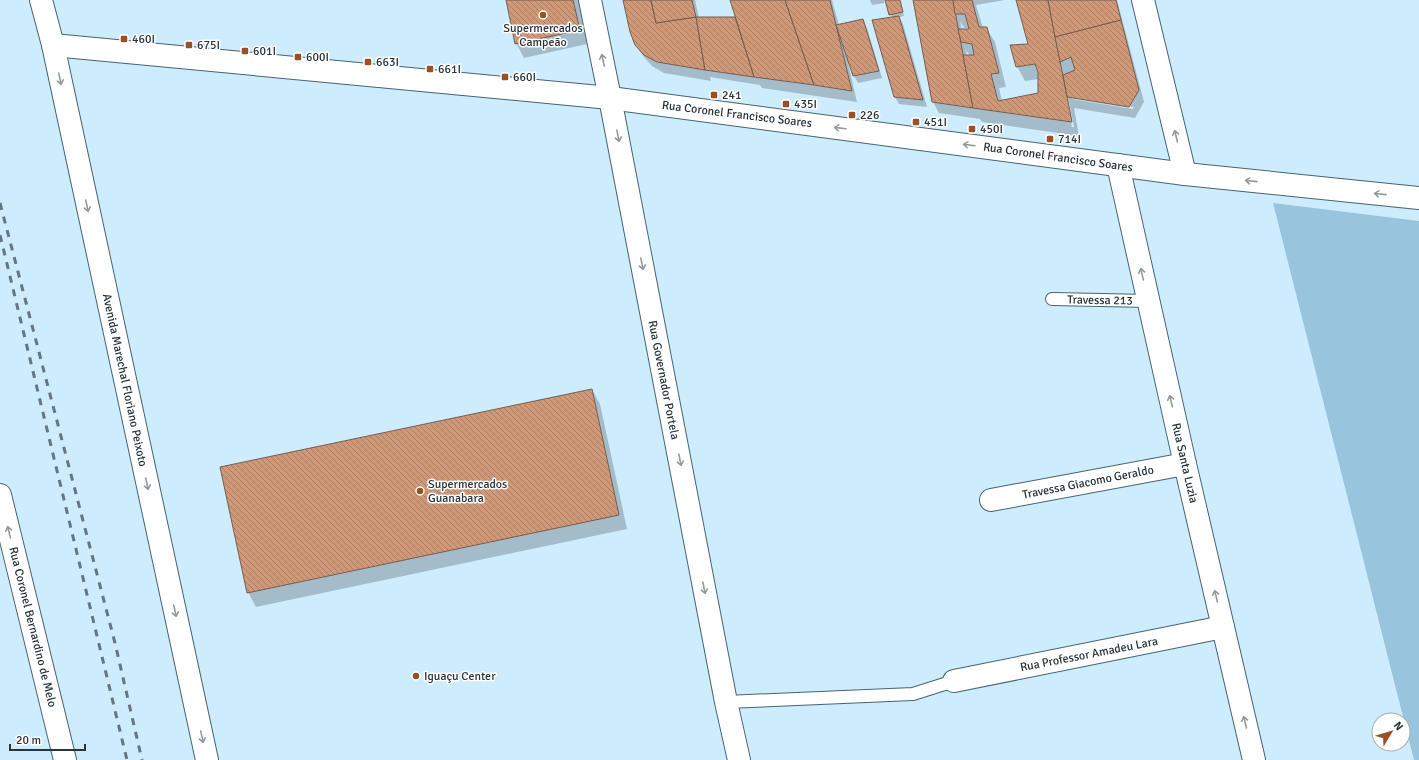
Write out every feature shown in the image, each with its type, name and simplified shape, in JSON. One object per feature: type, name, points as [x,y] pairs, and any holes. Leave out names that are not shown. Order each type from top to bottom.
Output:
[{"type":"street","name":"Avenida Marechal Floriano Peixoto","points":[[41,0],[53,45],[207,760]]},
{"type":"street","name":"Rua Governador Portela","points":[[590,0],[726,702],[739,760]]},
{"type":"street","points":[[1143,0],[1185,174]]},
{"type":"street","name":"Rua Coronel Francisco Soares","points":[[53,45],[610,98],[1185,174],[1419,198]]},
{"type":"street","name":"Rua Santa Luzia","points":[[1118,165],[1185,464],[1254,760]]},
{"type":"street","name":"Travessa Giacomo Geraldo","points":[[991,500],[1185,464]]},
{"type":"street","name":"Rua Coronel Bernardino de Melo","points":[[0,495],[65,760]]},
{"type":"street","name":"Rua Professor Amadeu Lara","points":[[954,681],[1223,627]]},
{"type":"lane","name":"Travessa 213","points":[[1052,299],[1148,301]]},
{"type":"lane","points":[[726,702],[913,694],[954,681]]},
{"type":"shaded area","points":[[1273,203],[1419,221],[1419,760],[1414,760],[1411,748],[1411,712],[1402,712]]},
{"type":"building","name":"Supermercados Campeão","points":[[506,0],[573,0],[580,30],[515,44]]},
{"type":"building","points":[[623,0],[651,0],[656,23],[696,17],[705,70],[657,62],[644,55],[635,45],[630,32]]},
{"type":"building","points":[[651,0],[692,0],[696,17],[656,23]]},
{"type":"building","points":[[730,0],[785,0],[814,85],[754,77]]},
{"type":"building","points":[[785,0],[830,0],[852,91],[814,85]]},
{"type":"building","points":[[885,0],[900,0],[903,12],[889,15]]},
{"type":"building","points":[[913,0],[953,0],[973,108],[932,102]]},
{"type":"building","points":[[953,0],[972,0],[979,27],[987,27],[999,73],[991,74],[998,101],[1038,93],[1038,72],[1035,64],[1016,67],[1010,45],[1028,44],[1016,0],[1048,0],[1072,122],[973,108],[963,55],[974,55],[972,44],[961,42],[958,29],[969,29],[965,14],[955,14]]},
{"type":"building","points":[[1048,0],[1116,0],[1121,20],[1055,37]]},
{"type":"building","points":[[899,16],[923,100],[894,97],[872,20]]},
{"type":"building","points":[[696,17],[735,17],[754,77],[705,70]]},
{"type":"building","points":[[863,19],[879,71],[853,76],[836,25]]},
{"type":"building","points":[[1121,20],[1139,90],[1129,107],[1067,97],[1063,75],[1075,70],[1071,57],[1060,62],[1055,37]]},
{"type":"building","name":"Supermercados Guanabara","points":[[592,389],[619,515],[247,593],[220,467]]},
{"type":"railway","points":[[0,203],[115,643],[142,760]]},
{"type":"railway","points":[[0,235],[127,760]]},
{"type":"place","name":"Supermercados Campeão","points":[[543,15]]},
{"type":"place","name":"460I","points":[[124,39]]},
{"type":"place","name":"675I","points":[[189,45]]},
{"type":"place","name":"601I","points":[[245,51]]},
{"type":"place","name":"600I","points":[[298,57]]},
{"type":"place","name":"663I","points":[[368,62]]},
{"type":"place","name":"661I","points":[[430,69]]},
{"type":"place","name":"660I","points":[[505,77]]},
{"type":"place","name":"241","points":[[714,95]]},
{"type":"place","name":"435I","points":[[786,104]]},
{"type":"place","name":"226","points":[[852,115]]},
{"type":"place","name":"451I","points":[[916,122]]},
{"type":"place","name":"450I","points":[[972,129]]},
{"type":"place","name":"714I","points":[[1050,139]]},
{"type":"place","name":"Supermercados Guanabara","points":[[420,491]]},
{"type":"place","name":"Iguaçu Center","points":[[416,676]]}]
